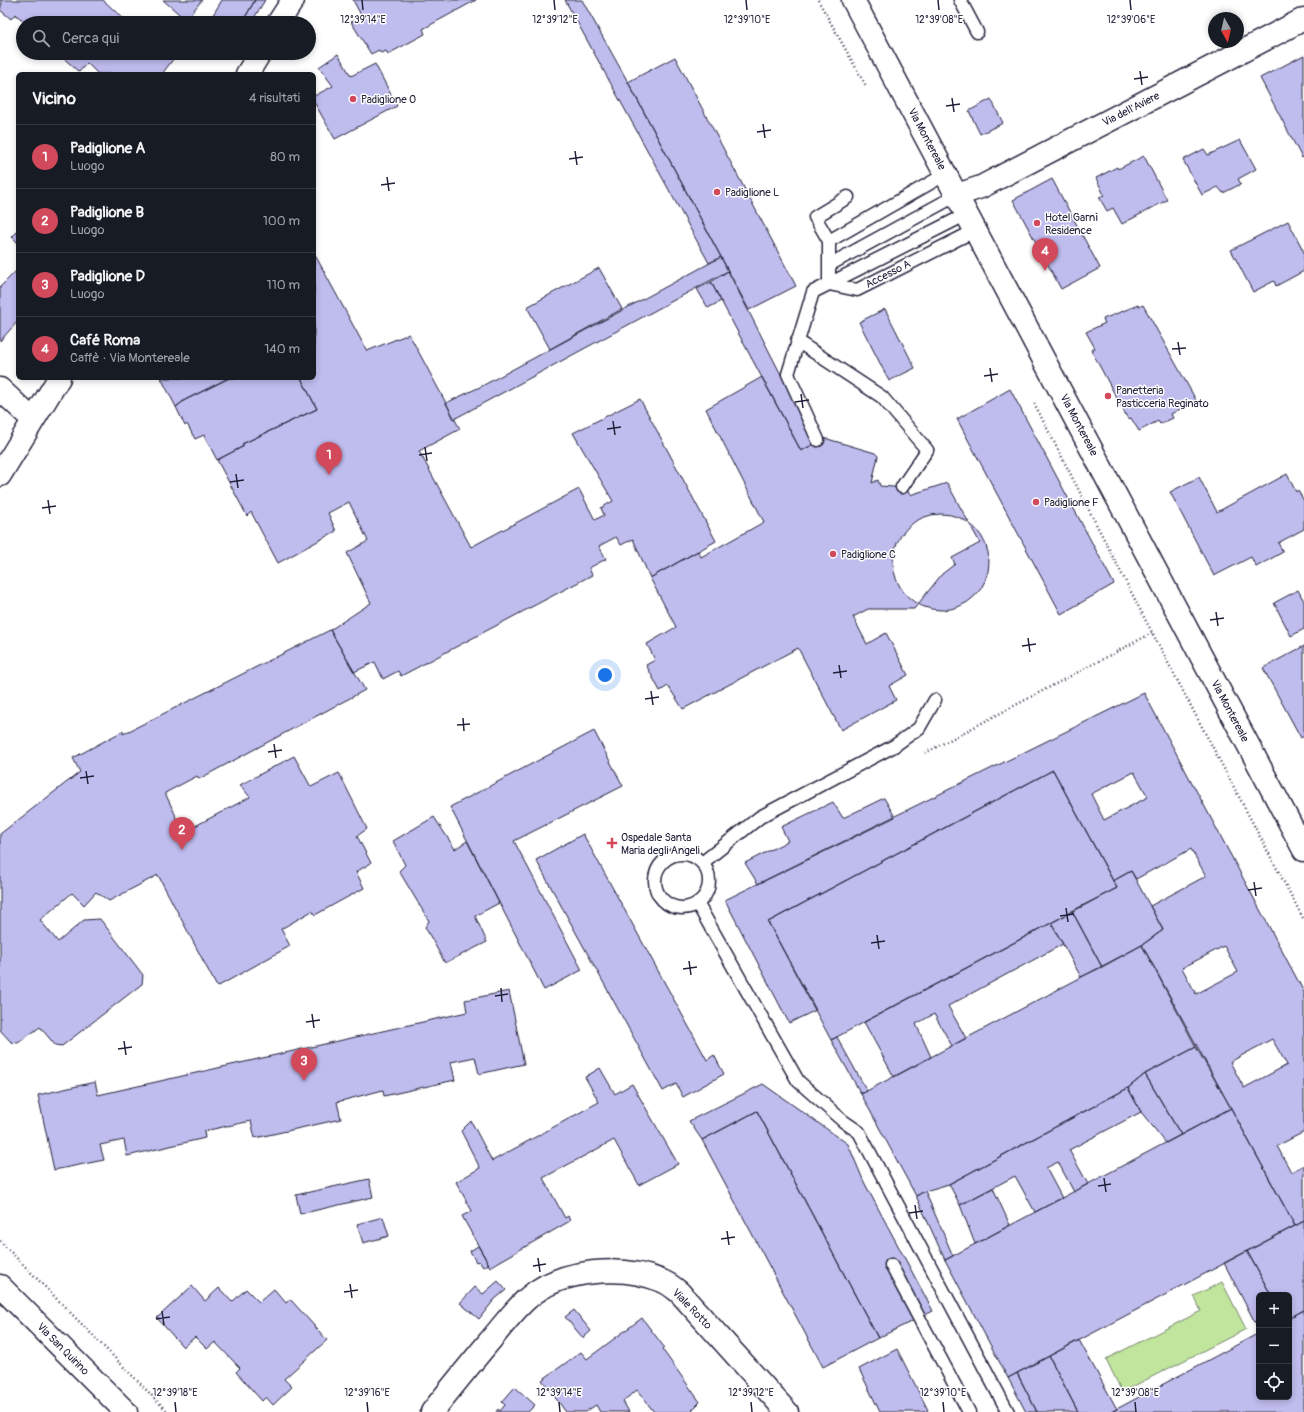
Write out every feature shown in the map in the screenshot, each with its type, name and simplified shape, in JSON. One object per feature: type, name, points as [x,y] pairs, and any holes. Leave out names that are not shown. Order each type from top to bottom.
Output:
[{"type":"street","points":[[283,16],[293,0]]},
{"type":"street","name":"Via Montereale","points":[[853,0],[1304,850]]},
{"type":"street","name":"Via dell'Aviere","points":[[957,195],[981,187],[1304,19]]},
{"type":"street","points":[[248,72],[256,60]]},
{"type":"street","points":[[0,475],[58,380]]},
{"type":"street","points":[[0,389],[33,420]]},
{"type":"street","name":"Viale Rotto","points":[[432,1412],[512,1314],[529,1296],[549,1284],[576,1274],[600,1271],[640,1274],[662,1281],[680,1292],[787,1412]]},
{"type":"street","name":"Via San Quirino","points":[[0,1286],[126,1412]]},
{"type":"lane","points":[[960,0],[978,32]]},
{"type":"lane","points":[[829,241],[946,174]]},
{"type":"lane","points":[[829,265],[957,195]]},
{"type":"lane","points":[[829,284],[829,241],[815,217],[848,198]]},
{"type":"lane","points":[[818,440],[788,374],[813,292],[972,222]]},
{"type":"lane","name":"Accesso A","points":[[829,284],[857,290],[972,222]]},
{"type":"lane","points":[[797,342],[882,397],[927,450],[902,487]]},
{"type":"lane","points":[[702,863],[760,817],[894,746],[919,728],[935,700]]},
{"type":"lane","points":[[676,855],[685,855],[694,857],[702,863],[707,870],[709,879],[708,888],[704,897],[698,903],[686,908],[673,907],[660,896],[656,880],[661,865],[667,859],[676,855]]},
{"type":"lane","points":[[698,903],[798,1081],[859,1132],[1008,1412]]},
{"type":"lane","points":[[892,1265],[969,1412]]},
{"type":"path","points":[[818,0],[868,90]]},
{"type":"path","points":[[1031,396],[1152,633],[1304,920]]},
{"type":"path","points":[[924,753],[1152,633]]},
{"type":"path","points":[[0,1241],[168,1412]]},
{"type":"green space","points":[[1222,1282],[1246,1329],[1122,1392],[1106,1359],[1201,1311],[1194,1296]]},
{"type":"building","points":[[0,0],[103,0],[120,16],[17,16],[15,14],[11,19],[0,10],[2,3]]},
{"type":"building","points":[[163,0],[202,0],[189,16],[181,16]]},
{"type":"building","points":[[222,0],[255,0],[246,16],[212,16]]},
{"type":"building","points":[[255,0],[265,0],[255,16],[246,16]]},
{"type":"building","points":[[353,0],[476,0],[423,29],[425,34],[388,54],[386,51],[381,53],[379,50],[371,54],[351,22],[362,17]]},
{"type":"building","points":[[565,0],[582,0],[628,82],[721,257],[709,263]]},
{"type":"building","name":"Padiglione O","points":[[338,54],[351,76],[375,64],[397,106],[335,139],[316,106],[316,95],[333,86],[319,67]]},
{"type":"building","points":[[1304,55],[1304,157],[1302,158],[1260,78]]},
{"type":"building","name":"Padiglione L","points":[[675,57],[796,286],[749,310],[628,82]]},
{"type":"building","points":[[66,60],[172,60],[164,72],[96,72],[87,63],[79,72]]},
{"type":"building","points":[[991,99],[1003,123],[980,134],[969,111]]},
{"type":"building","points":[[1240,140],[1256,169],[1238,179],[1241,184],[1223,193],[1218,187],[1202,195],[1183,160],[1204,149],[1208,155]]},
{"type":"building","points":[[1144,156],[1167,200],[1122,224],[1113,208],[1107,211],[1099,197],[1104,195],[1096,178],[1117,167],[1118,169]]},
{"type":"building","points":[[1052,179],[1100,268],[1061,289],[1013,200]]},
{"type":"building","points":[[1288,221],[1304,252],[1304,271],[1276,286],[1274,281],[1253,292],[1231,250]]},
{"type":"building","points":[[16,233],[16,241],[12,237]]},
{"type":"building","points":[[316,257],[367,351],[409,334],[460,429],[419,451],[471,547],[579,489],[595,520],[604,515],[601,508],[613,501],[573,433],[640,399],[716,541],[650,578],[633,539],[621,545],[616,537],[599,546],[606,559],[589,568],[592,575],[401,676],[398,671],[383,679],[375,662],[354,672],[330,630],[371,603],[347,553],[368,541],[349,502],[328,513],[336,531],[278,563],[251,512],[247,516],[217,460],[244,446],[242,444],[317,409],[302,380],[316,380]]},
{"type":"building","points":[[721,257],[728,271],[454,419],[446,403],[482,386]]},
{"type":"building","points":[[599,268],[622,309],[550,349],[527,307]]},
{"type":"building","points":[[16,271],[16,323],[0,341],[0,287]]},
{"type":"building","points":[[728,271],[816,443],[801,451],[711,282]]},
{"type":"building","points":[[711,282],[721,301],[708,308],[697,289]]},
{"type":"building","points":[[1138,305],[1139,307],[1143,305],[1196,400],[1171,414],[1173,418],[1160,424],[1158,421],[1139,431],[1131,418],[1128,419],[1091,350],[1095,348],[1086,332],[1105,323],[1103,319]]},
{"type":"building","points":[[885,309],[915,368],[889,381],[859,322]]},
{"type":"building","name":"Padiglione C","points":[[762,377],[801,451],[816,443],[821,437],[875,453],[878,456],[872,483],[878,480],[880,486],[906,488],[910,495],[947,483],[980,543],[952,558],[955,564],[942,574],[914,609],[868,609],[853,617],[867,644],[886,633],[908,675],[889,686],[896,700],[841,730],[798,648],[683,709],[668,686],[660,691],[646,665],[655,660],[647,644],[676,627],[650,578],[698,551],[701,557],[764,522],[706,409]]},
{"type":"building","points":[[162,380],[225,380],[185,400],[176,407]]},
{"type":"building","points":[[225,380],[302,380],[317,409],[242,444],[244,446],[217,460],[204,435],[195,439],[187,424],[185,426],[176,407],[185,400]]},
{"type":"building","name":"Padiglione F","points":[[1010,389],[1114,584],[1061,614],[957,419]]},
{"type":"building","points":[[1287,474],[1296,492],[1298,490],[1304,501],[1304,529],[1278,543],[1283,552],[1256,567],[1251,557],[1214,576],[1170,492],[1199,477],[1217,512]]},
{"type":"building","points":[[941,514],[959,518],[968,522],[975,528],[981,535],[985,544],[989,562],[985,580],[981,589],[975,596],[968,602],[959,606],[941,610],[923,606],[914,602],[907,596],[901,589],[897,580],[893,562],[897,544],[901,535],[907,528],[914,522],[923,518]]},
{"type":"building","points":[[1298,590],[1304,601],[1304,629],[1291,636],[1274,603]]},
{"type":"building","points":[[330,630],[365,690],[199,779],[197,776],[165,793],[175,814],[180,834],[250,797],[240,785],[294,756],[311,787],[339,773],[367,829],[357,836],[371,863],[356,872],[364,888],[315,915],[312,911],[281,929],[290,946],[217,987],[158,875],[109,901],[96,892],[84,905],[72,893],[40,920],[58,942],[84,920],[100,919],[143,975],[142,984],[62,1046],[55,1045],[40,1027],[18,1043],[11,1042],[0,1030],[0,834],[80,772],[73,758],[123,731],[123,734]]},
{"type":"building","points":[[1304,646],[1304,736],[1301,738],[1263,668]]},
{"type":"building","points":[[1144,693],[1304,992],[1304,1132],[1277,1146],[1291,1172],[1304,1165],[1304,1221],[1295,1226],[1142,945],[1163,930],[1150,906],[1206,876],[1191,849],[1136,879],[1131,871],[1113,881],[1053,770],[768,922],[816,1010],[789,1023],[725,900]],"holes":[[[1134,772],[1148,797],[1104,820],[1091,794]],[[1224,946],[1238,972],[1196,994],[1182,968]],[[1272,1039],[1287,1065],[1244,1088],[1230,1062]]]},
{"type":"building","points":[[594,731],[623,786],[514,841],[582,970],[544,990],[450,807]]},
{"type":"building","points":[[1053,770],[1117,888],[831,1040],[768,922]]},
{"type":"building","points":[[884,798],[895,817],[758,884],[745,863],[788,841],[781,827],[833,802],[843,818]]},
{"type":"building","points":[[434,817],[455,849],[467,841],[499,903],[475,916],[487,942],[445,963],[425,927],[429,921],[399,871],[405,865],[393,841]]},
{"type":"building","points":[[583,834],[707,1060],[714,1055],[724,1074],[683,1097],[676,1084],[663,1091],[536,860]]},
{"type":"building","points":[[1131,871],[1163,930],[1142,945],[1102,967],[1072,911],[1117,888],[1113,881]]},
{"type":"building","points":[[1072,911],[1102,967],[1081,977],[1051,923]]},
{"type":"building","points":[[1051,923],[1063,944],[948,1006],[966,1038],[952,1046],[934,1014],[916,1024],[931,1057],[894,1077],[864,1022]]},
{"type":"building","points":[[1142,945],[1196,1047],[1145,1074],[1128,1088],[949,1184],[925,1191],[916,1196],[861,1094]]},
{"type":"building","points":[[509,991],[524,1064],[479,1074],[475,1057],[451,1062],[455,1080],[384,1096],[383,1090],[337,1102],[341,1119],[255,1138],[251,1121],[204,1131],[205,1138],[127,1156],[124,1140],[100,1145],[104,1160],[54,1170],[38,1095],[95,1082],[98,1095],[467,1012],[465,1000]]},
{"type":"building","points":[[837,1037],[867,1091],[861,1094],[831,1040]]},
{"type":"building","points":[[1196,1047],[1231,1108],[1181,1135],[1145,1074]]},
{"type":"building","points":[[600,1068],[615,1094],[632,1084],[678,1164],[639,1185],[614,1140],[543,1178],[565,1218],[568,1216],[570,1221],[490,1267],[462,1216],[472,1211],[456,1182],[480,1168],[461,1131],[471,1121],[492,1161],[599,1102],[585,1077]]},
{"type":"building","points":[[1145,1074],[1181,1135],[1166,1143],[1141,1112],[1128,1088]]},
{"type":"building","points":[[763,1084],[848,1144],[864,1182],[933,1311],[878,1338],[757,1111],[702,1140],[689,1121]]},
{"type":"building","points":[[1128,1088],[1141,1112],[1069,1150],[1088,1184],[1074,1192],[1058,1162],[1046,1168],[1062,1198],[1035,1212],[1015,1176],[960,1205],[949,1184]]},
{"type":"building","points":[[1231,1108],[1295,1226],[1008,1378],[945,1260]]},
{"type":"building","points":[[757,1111],[878,1338],[823,1367],[702,1140]]},
{"type":"building","points":[[369,1179],[373,1197],[300,1214],[296,1195]]},
{"type":"building","points":[[993,1188],[1010,1225],[975,1244],[960,1205]]},
{"type":"building","points":[[925,1191],[953,1256],[945,1260],[916,1196]]},
{"type":"building","points":[[383,1217],[389,1236],[363,1243],[357,1224]]},
{"type":"building","points":[[1304,1221],[1304,1310],[1292,1316],[1292,1292],[1269,1292],[1247,1251]]},
{"type":"building","points":[[478,1246],[489,1264],[483,1267],[479,1261],[476,1262],[470,1251]]},
{"type":"building","points":[[1247,1251],[1269,1292],[1256,1292],[1256,1324],[1224,1263]]},
{"type":"building","points":[[498,1281],[506,1290],[494,1300],[479,1319],[460,1303],[475,1287],[483,1294]]},
{"type":"building","points":[[192,1286],[205,1301],[219,1288],[232,1302],[246,1289],[259,1302],[274,1289],[286,1303],[290,1299],[327,1340],[284,1379],[292,1387],[273,1405],[266,1397],[262,1401],[236,1372],[240,1368],[215,1342],[207,1349],[195,1337],[183,1347],[157,1318]]},
{"type":"building","points":[[574,1310],[591,1331],[583,1338],[565,1317]]},
{"type":"building","points":[[1304,1310],[1304,1412],[1111,1412],[1256,1335],[1256,1400],[1292,1400],[1292,1316]]},
{"type":"building","points":[[642,1318],[664,1347],[662,1349],[700,1402],[690,1412],[654,1412],[637,1390],[623,1401],[629,1412],[600,1412],[596,1405],[585,1412],[566,1412],[542,1380],[581,1352],[587,1359]]},
{"type":"building","points":[[1079,1340],[1117,1409],[1111,1412],[1078,1412],[1049,1356]]},
{"type":"building","points":[[897,1349],[928,1410],[924,1412],[880,1412],[859,1369]]},
{"type":"building","points":[[1049,1356],[1078,1412],[1037,1412],[1017,1373]]},
{"type":"building","points":[[1017,1373],[1037,1412],[1026,1412],[1008,1378]]},
{"type":"building","points":[[515,1387],[535,1405],[528,1412],[496,1412],[498,1409],[500,1411],[505,1405],[502,1402]]},
{"type":"place","name":"Padiglione O","points":[[353,99]]},
{"type":"place","name":"Padiglione L","points":[[717,192]]},
{"type":"place","name":"Hotel Garnì Residence","points":[[1037,223]]},
{"type":"place","name":"Café Roma","points":[[1045,271]]},
{"type":"place","name":"Panetteria Pasticceria Reginato","points":[[1108,396]]},
{"type":"place","name":"Padiglione A","points":[[329,475]]},
{"type":"place","name":"Padiglione F","points":[[1036,502]]},
{"type":"place","name":"Padiglione C","points":[[833,554]]},
{"type":"place","name":"Ospedale Santa Maria degli Angeli","points":[[612,843]]},
{"type":"place","name":"Padiglione B","points":[[182,850]]},
{"type":"place","name":"Padiglione D","points":[[304,1081]]}]
